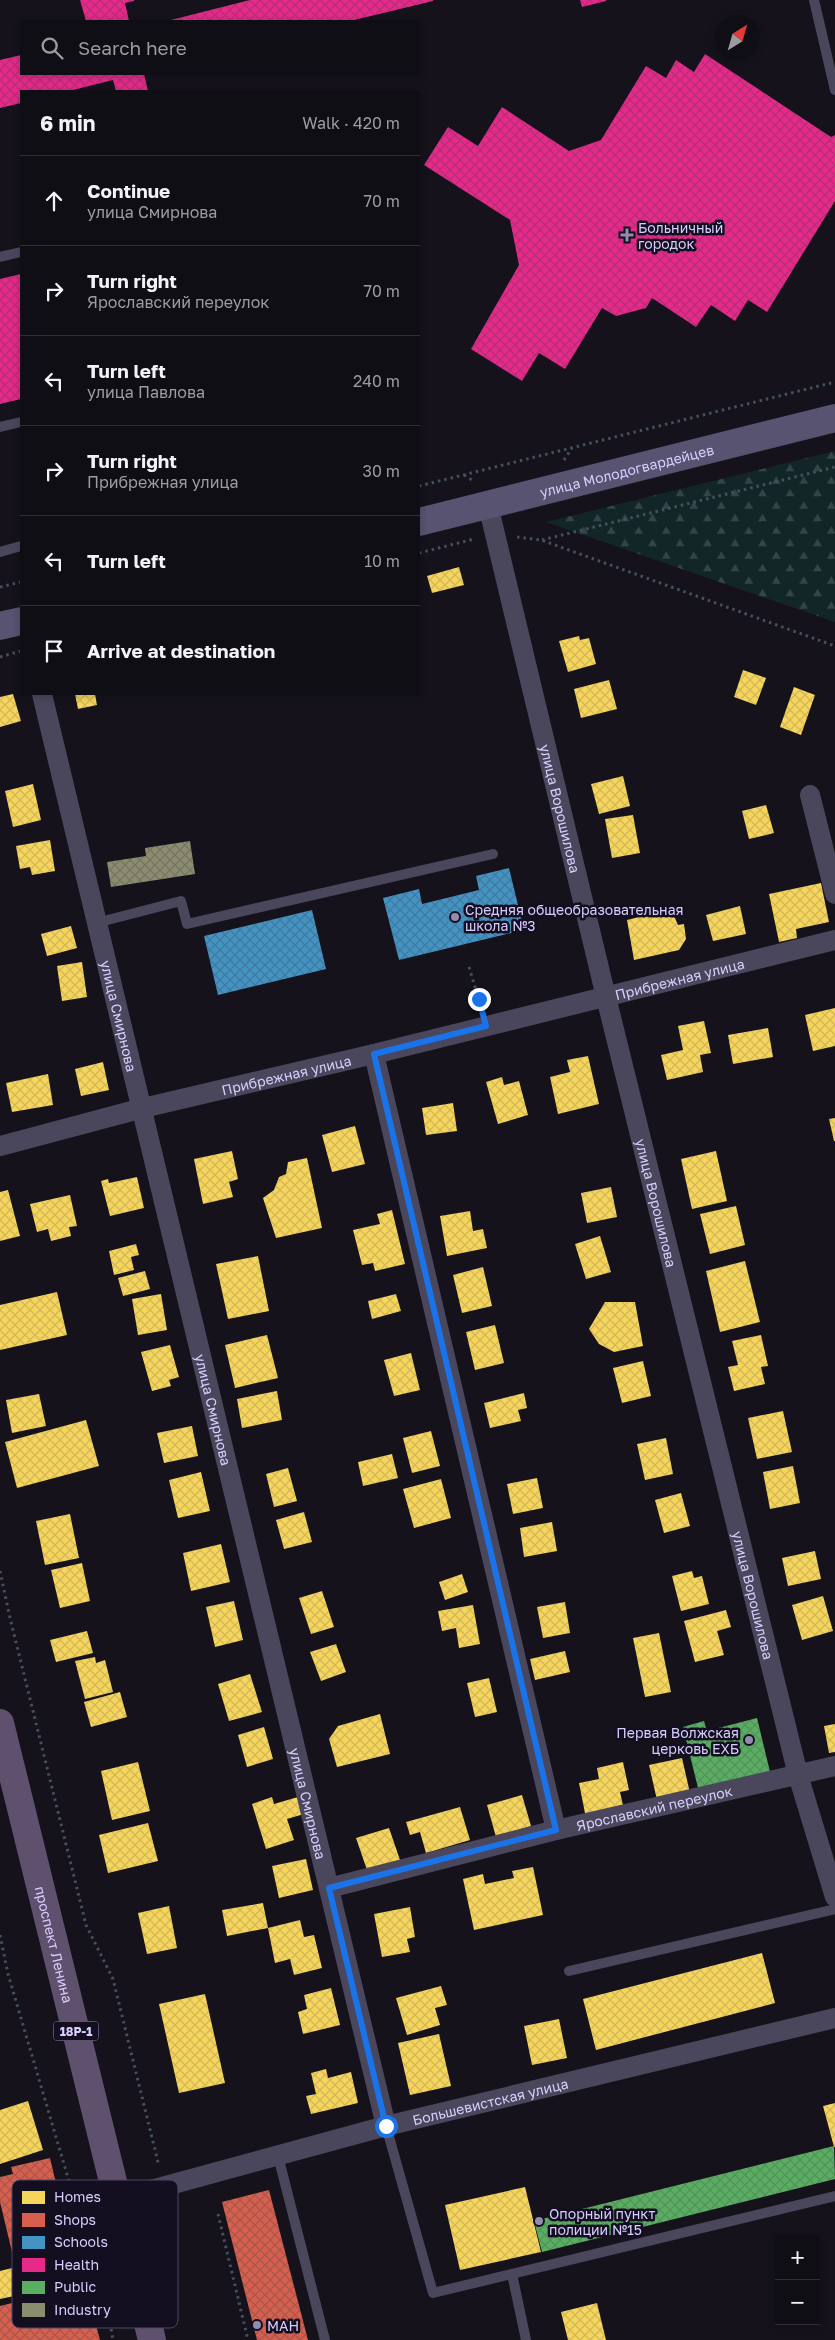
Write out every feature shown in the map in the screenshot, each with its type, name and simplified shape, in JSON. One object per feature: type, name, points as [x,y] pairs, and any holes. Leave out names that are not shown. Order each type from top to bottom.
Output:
[{"type":"main road","name":"проспект Ленина","points":[[0,1723],[113,2180]]},
{"type":"street","name":"улица Молодогвардейцев","points":[[420,522],[835,418]]},
{"type":"street","name":"улица Ворошилова","points":[[488,505],[606,996],[798,1775],[835,1897]]},
{"type":"street","points":[[0,626],[20,621]]},
{"type":"street","name":"улица Смирнова","points":[[42,695],[96,923],[143,1108],[386,2126]]},
{"type":"street","points":[[810,795],[835,894]]},
{"type":"street","name":"Прибрежная улица","points":[[0,1146],[143,1108],[374,1054],[835,940]]},
{"type":"street","points":[[374,1054],[556,1830]]},
{"type":"street","name":"Ярославский переулок","points":[[329,1888],[556,1830],[835,1766]]},
{"type":"street","name":"Большевистская улица","points":[[178,2183],[386,2126],[835,2018]]},
{"type":"lane","points":[[814,0],[835,90]]},
{"type":"lane","points":[[0,257],[20,252]]},
{"type":"lane","points":[[0,427],[20,422]]},
{"type":"lane","points":[[0,552],[20,546]]},
{"type":"lane","points":[[96,923],[181,901],[187,924],[493,854]]},
{"type":"lane","points":[[569,1971],[835,1909]]},
{"type":"lane","points":[[386,2126],[433,2293],[835,2196]]},
{"type":"lane","points":[[278,2156],[326,2340]]},
{"type":"lane","points":[[512,2274],[526,2340]]},
{"type":"path","points":[[420,486],[835,382]]},
{"type":"path","points":[[541,540],[835,467]]},
{"type":"path","points":[[420,554],[495,533],[541,540],[835,646]]},
{"type":"path","points":[[0,587],[20,582]]},
{"type":"path","points":[[0,657],[20,651]]},
{"type":"path","points":[[469,967],[486,1026]]},
{"type":"path","points":[[0,1571],[12,1627],[86,1924],[112,1979],[159,2166]]},
{"type":"path","points":[[0,1935],[8,1974],[69,2180]]},
{"type":"path","points":[[218,2214],[248,2340]]},
{"type":"green space","points":[[835,451],[835,622],[546,522]]},
{"type":"building: Homes","points":[[459,567],[464,585],[432,593],[427,576]]},
{"type":"building: Homes","points":[[579,636],[580,640],[589,638],[596,664],[568,672],[559,641]]},
{"type":"building: Homes","points":[[743,670],[766,678],[756,705],[734,697]]},
{"type":"building: Homes","points":[[609,680],[617,709],[581,718],[574,689]]},
{"type":"building: Homes","points":[[794,687],[815,695],[801,735],[780,727]]},
{"type":"building: Homes","points":[[13,694],[21,721],[0,727],[0,697]]},
{"type":"building: Homes","points":[[75,695],[95,695],[97,705],[78,709]]},
{"type":"building: Homes","points":[[623,776],[630,806],[599,814],[591,784]]},
{"type":"building: Homes","points":[[33,784],[41,820],[13,827],[5,791]]},
{"type":"building: Homes","points":[[766,805],[774,833],[749,839],[742,811]]},
{"type":"building: Homes","points":[[633,815],[640,853],[612,858],[605,819]]},
{"type":"building: Homes","points":[[50,840],[55,871],[32,875],[30,867],[20,869],[16,846]]},
{"type":"building: Homes","points":[[821,883],[829,922],[796,929],[797,938],[779,942],[769,894]]},
{"type":"building: Homes","points":[[740,906],[746,934],[713,941],[706,915]]},
{"type":"building: Homes","points":[[671,909],[678,925],[684,924],[686,939],[679,950],[634,960],[627,920]]},
{"type":"building: Homes","points":[[71,926],[77,948],[47,956],[41,934]]},
{"type":"building: Homes","points":[[82,962],[87,997],[62,1001],[57,966]]},
{"type":"building: Homes","points":[[835,1008],[835,1046],[813,1051],[805,1015]]},
{"type":"building: Homes","points":[[704,1021],[711,1053],[700,1055],[703,1072],[667,1080],[661,1055],[683,1050],[678,1026]]},
{"type":"building: Homes","points":[[768,1028],[773,1057],[733,1064],[728,1035]]},
{"type":"building: Homes","points":[[588,1056],[599,1104],[558,1114],[550,1077],[570,1072],[567,1060]]},
{"type":"building: Homes","points":[[103,1062],[109,1090],[81,1096],[75,1069]]},
{"type":"building: Homes","points":[[48,1074],[53,1105],[12,1112],[6,1083]]},
{"type":"building: Homes","points":[[502,1077],[504,1085],[519,1081],[528,1115],[498,1124],[486,1082]]},
{"type":"building: Homes","points":[[453,1103],[457,1131],[426,1135],[422,1108]]},
{"type":"building: Homes","points":[[835,1118],[835,1141],[834,1141],[829,1119]]},
{"type":"building: Homes","points":[[355,1126],[365,1164],[332,1172],[322,1135]]},
{"type":"building: Homes","points":[[232,1151],[238,1179],[229,1182],[233,1197],[203,1204],[194,1159]]},
{"type":"building: Homes","points":[[716,1151],[727,1201],[692,1209],[681,1159]]},
{"type":"building: Homes","points":[[307,1158],[322,1228],[276,1238],[263,1198],[274,1190],[279,1177],[286,1174],[288,1162]]},
{"type":"building: Homes","points":[[137,1177],[144,1208],[110,1216],[101,1181],[108,1179],[109,1183]]},
{"type":"building: Homes","points":[[611,1187],[617,1217],[587,1223],[581,1193]]},
{"type":"building: Homes","points":[[8,1190],[20,1236],[0,1241],[0,1192]]},
{"type":"building: Homes","points":[[70,1195],[77,1226],[69,1227],[71,1236],[51,1241],[48,1229],[37,1232],[30,1204]]},
{"type":"building: Homes","points":[[736,1206],[745,1245],[710,1254],[700,1214]]},
{"type":"building: Homes","points":[[392,1210],[405,1264],[375,1271],[373,1263],[362,1265],[353,1230],[380,1224],[377,1214]]},
{"type":"building: Homes","points":[[470,1211],[473,1231],[483,1229],[487,1248],[447,1256],[440,1216]]},
{"type":"building: Homes","points":[[600,1236],[611,1272],[586,1279],[575,1244]]},
{"type":"building: Homes","points":[[136,1244],[139,1255],[131,1257],[134,1270],[114,1275],[109,1251]]},
{"type":"building: Homes","points":[[258,1256],[269,1311],[228,1319],[216,1264]]},
{"type":"building: Homes","points":[[745,1261],[760,1322],[720,1332],[706,1271]]},
{"type":"building: Homes","points":[[483,1267],[492,1306],[462,1313],[453,1275]]},
{"type":"building: Homes","points":[[145,1271],[150,1289],[123,1296],[118,1278]]},
{"type":"building: Homes","points":[[57,1292],[67,1335],[0,1350],[0,1305]]},
{"type":"building: Homes","points":[[161,1294],[167,1330],[138,1335],[132,1299]]},
{"type":"building: Homes","points":[[396,1294],[401,1311],[372,1319],[368,1301]]},
{"type":"building: Homes","points":[[605,1302],[635,1302],[643,1346],[614,1352],[599,1344],[589,1329]]},
{"type":"building: Homes","points":[[495,1325],[504,1363],[475,1370],[466,1332]]},
{"type":"building: Homes","points":[[267,1335],[278,1378],[235,1388],[225,1345]]},
{"type":"building: Homes","points":[[761,1335],[768,1366],[761,1367],[765,1384],[734,1391],[728,1367],[738,1365],[732,1341]]},
{"type":"building: Homes","points":[[170,1345],[179,1377],[169,1380],[171,1386],[152,1391],[141,1352]]},
{"type":"building: Homes","points":[[411,1353],[420,1390],[394,1396],[384,1360]]},
{"type":"building: Homes","points":[[643,1361],[651,1396],[622,1403],[613,1368]]},
{"type":"building: Homes","points":[[277,1391],[282,1420],[242,1428],[237,1399]]},
{"type":"building: Homes","points":[[524,1393],[527,1408],[518,1410],[521,1421],[490,1428],[484,1403]]},
{"type":"building: Homes","points":[[39,1394],[46,1426],[12,1433],[6,1400]]},
{"type":"building: Homes","points":[[783,1411],[792,1452],[757,1459],[748,1418]]},
{"type":"building: Homes","points":[[86,1420],[99,1466],[17,1488],[5,1442]]},
{"type":"building: Homes","points":[[192,1426],[198,1456],[164,1463],[157,1433]]},
{"type":"building: Homes","points":[[431,1431],[440,1466],[412,1473],[403,1438]]},
{"type":"building: Homes","points":[[666,1438],[673,1474],[645,1480],[637,1444]]},
{"type":"building: Homes","points":[[392,1454],[398,1478],[363,1486],[358,1462]]},
{"type":"building: Homes","points":[[793,1466],[800,1503],[770,1509],[763,1472]]},
{"type":"building: Homes","points":[[288,1468],[297,1501],[274,1507],[266,1474]]},
{"type":"building: Homes","points":[[201,1472],[210,1511],[178,1518],[169,1480]]},
{"type":"building: Homes","points":[[537,1478],[543,1508],[513,1514],[507,1484]]},
{"type":"building: Homes","points":[[441,1479],[451,1518],[414,1528],[403,1489]]},
{"type":"building: Homes","points":[[681,1493],[690,1526],[664,1533],[655,1500]]},
{"type":"building: Homes","points":[[304,1512],[312,1542],[284,1549],[276,1520]]},
{"type":"building: Homes","points":[[70,1514],[79,1558],[45,1565],[36,1521]]},
{"type":"building: Homes","points":[[552,1522],[557,1551],[524,1557],[520,1528]]},
{"type":"building: Homes","points":[[221,1544],[230,1582],[191,1591],[183,1553]]},
{"type":"building: Homes","points":[[815,1551],[821,1579],[788,1586],[782,1558]]},
{"type":"building: Homes","points":[[82,1563],[90,1601],[60,1608],[51,1570]]},
{"type":"building: Homes","points":[[692,1571],[694,1578],[702,1576],[709,1604],[681,1611],[672,1576]]},
{"type":"building: Homes","points":[[462,1574],[468,1592],[445,1600],[439,1582]]},
{"type":"building: Homes","points":[[322,1591],[334,1627],[311,1634],[299,1598]]},
{"type":"building: Homes","points":[[823,1596],[833,1631],[802,1640],[792,1605]]},
{"type":"building: Homes","points":[[234,1601],[243,1640],[215,1647],[206,1607]]},
{"type":"building: Homes","points":[[565,1602],[570,1633],[543,1638],[537,1607]]},
{"type":"building: Homes","points":[[473,1605],[480,1644],[459,1648],[456,1628],[442,1631],[438,1611]]},
{"type":"building: Homes","points":[[726,1610],[731,1627],[717,1631],[724,1655],[695,1662],[684,1621]]},
{"type":"building: Homes","points":[[87,1631],[93,1653],[56,1662],[50,1640]]},
{"type":"building: Homes","points":[[659,1633],[671,1692],[645,1697],[633,1638]]},
{"type":"building: Homes","points":[[336,1644],[346,1672],[321,1681],[310,1652]]},
{"type":"building: Homes","points":[[565,1651],[570,1672],[535,1680],[530,1659]]},
{"type":"building: Homes","points":[[95,1657],[96,1663],[105,1660],[113,1692],[85,1699],[75,1661]]},
{"type":"building: Homes","points":[[250,1674],[262,1712],[229,1721],[218,1684]]},
{"type":"building: Homes","points":[[489,1678],[497,1712],[475,1717],[467,1683]]},
{"type":"building: Homes","points":[[120,1692],[127,1717],[91,1727],[84,1702]]},
{"type":"building: Homes","points":[[380,1714],[390,1754],[337,1767],[329,1739],[338,1726]]},
{"type":"building: Homes","points":[[835,1724],[835,1752],[829,1753],[824,1726]]},
{"type":"building: Homes","points":[[264,1727],[273,1759],[247,1767],[238,1735]]},
{"type":"building: Homes","points":[[682,1758],[690,1793],[657,1800],[649,1765]]},
{"type":"building: Homes","points":[[138,1762],[150,1811],[112,1820],[101,1771]]},
{"type":"building: Homes","points":[[623,1762],[629,1790],[620,1792],[624,1810],[586,1818],[579,1783],[599,1779],[597,1768]]},
{"type":"building: Homes","points":[[522,1795],[531,1826],[496,1837],[487,1805]]},
{"type":"building: Homes","points":[[272,1797],[274,1804],[298,1797],[304,1814],[287,1819],[294,1840],[266,1849],[252,1804]]},
{"type":"building: Homes","points":[[460,1807],[470,1840],[426,1853],[420,1832],[410,1835],[406,1822]]},
{"type":"building: Homes","points":[[148,1823],[158,1861],[108,1873],[99,1835]]},
{"type":"building: Homes","points":[[389,1828],[400,1860],[367,1870],[356,1838]]},
{"type":"building: Homes","points":[[306,1859],[313,1890],[279,1898],[272,1866]]},
{"type":"building: Homes","points":[[533,1867],[543,1915],[474,1930],[463,1879],[483,1874],[485,1884],[514,1878],[512,1871]]},
{"type":"building: Homes","points":[[263,1903],[268,1928],[227,1936],[222,1910]]},
{"type":"building: Homes","points":[[169,1906],[177,1948],[147,1954],[138,1913]]},
{"type":"building: Homes","points":[[410,1907],[415,1937],[407,1939],[410,1952],[382,1957],[374,1914]]},
{"type":"building: Homes","points":[[300,1920],[304,1937],[314,1935],[322,1968],[294,1975],[290,1959],[275,1963],[268,1928]]},
{"type":"building: Homes","points":[[762,1953],[775,2003],[596,2050],[583,1999]]},
{"type":"building: Homes","points":[[441,1986],[447,2005],[435,2008],[440,2025],[407,2035],[396,1998]]},
{"type":"building: Homes","points":[[331,1988],[340,2025],[303,2034],[298,2012],[307,2009],[304,1995]]},
{"type":"building: Homes","points":[[205,1994],[225,2083],[179,2093],[159,2004]]},
{"type":"building: Homes","points":[[559,2019],[567,2058],[532,2065],[524,2026]]},
{"type":"building: Homes","points":[[439,2034],[451,2086],[410,2095],[398,2043]]},
{"type":"building: Homes","points":[[326,2069],[328,2078],[351,2072],[358,2103],[311,2114],[306,2096],[316,2094],[311,2073]]},
{"type":"building: Homes","points":[[28,2101],[43,2150],[0,2164],[0,2110]]},
{"type":"building: Homes","points":[[835,2103],[835,2147],[834,2147],[823,2106]]},
{"type":"building: Homes","points":[[525,2187],[541,2252],[460,2270],[445,2205]]},
{"type":"building: Homes","points":[[12,2268],[12,2296],[0,2299],[0,2271]]},
{"type":"building: Homes","points":[[597,2303],[606,2340],[568,2340],[561,2312]]},
{"type":"building: Shops","points":[[50,2158],[55,2180],[12,2180],[12,2252],[0,2202],[0,2177],[13,2174],[11,2167]]},
{"type":"building: Shops","points":[[269,2190],[308,2340],[257,2340],[222,2202]]},
{"type":"building: Shops","points":[[12,2303],[12,2328],[97,2328],[100,2340],[0,2340],[0,2306]]},
{"type":"building: Schools","name":"Средняя общеобразовательная школа №3","points":[[509,868],[524,930],[399,960],[383,898],[419,889],[422,904],[479,890],[476,876]]},
{"type":"building: Schools","points":[[312,910],[326,969],[218,995],[204,936]]},
{"type":"building: Health","points":[[80,0],[134,0],[125,3],[129,20],[86,20]]},
{"type":"building: Health","points":[[250,0],[433,0],[354,20],[171,20]]},
{"type":"building: Health","points":[[580,0],[606,0],[606,1],[582,7]]},
{"type":"building: Health","points":[[705,54],[831,137],[835,135],[835,201],[767,312],[748,300],[735,321],[711,305],[696,327],[652,298],[646,308],[616,316],[602,308],[565,369],[539,353],[522,381],[471,349],[519,265],[510,220],[424,165],[448,127],[478,146],[502,107],[569,151],[601,140],[646,66],[666,78],[676,60],[694,72]]},
{"type":"building: Health","points":[[20,55],[20,75],[144,75],[148,90],[116,90],[113,80],[73,90],[20,90],[20,103],[0,108],[0,60]]},
{"type":"building: Health","points":[[20,274],[20,399],[0,404],[0,279]]},
{"type":"building: Public","points":[[757,1718],[772,1780],[700,1796],[683,1727],[704,1721],[707,1731]]},
{"type":"building: Public","points":[[834,2146],[835,2179],[542,2252],[534,2221]]},
{"type":"building: Industry","points":[[190,841],[195,874],[111,887],[107,862],[146,856],[145,848]]},
{"type":"place","name":"Больничный городок","points":[[627,235]]},
{"type":"place","name":"Средняя общеобразовательная школа №3","points":[[455,917]]},
{"type":"place","name":"Первая Волжская церковь ЕХБ","points":[[749,1740]]},
{"type":"place","name":"Опорный пункт полиции №15","points":[[539,2221]]},
{"type":"place","name":"МАН","points":[[257,2325]]},
{"type":"route","points":[[386,2126],[329,1888],[556,1830],[374,1054],[486,1026],[479,999]]}]
